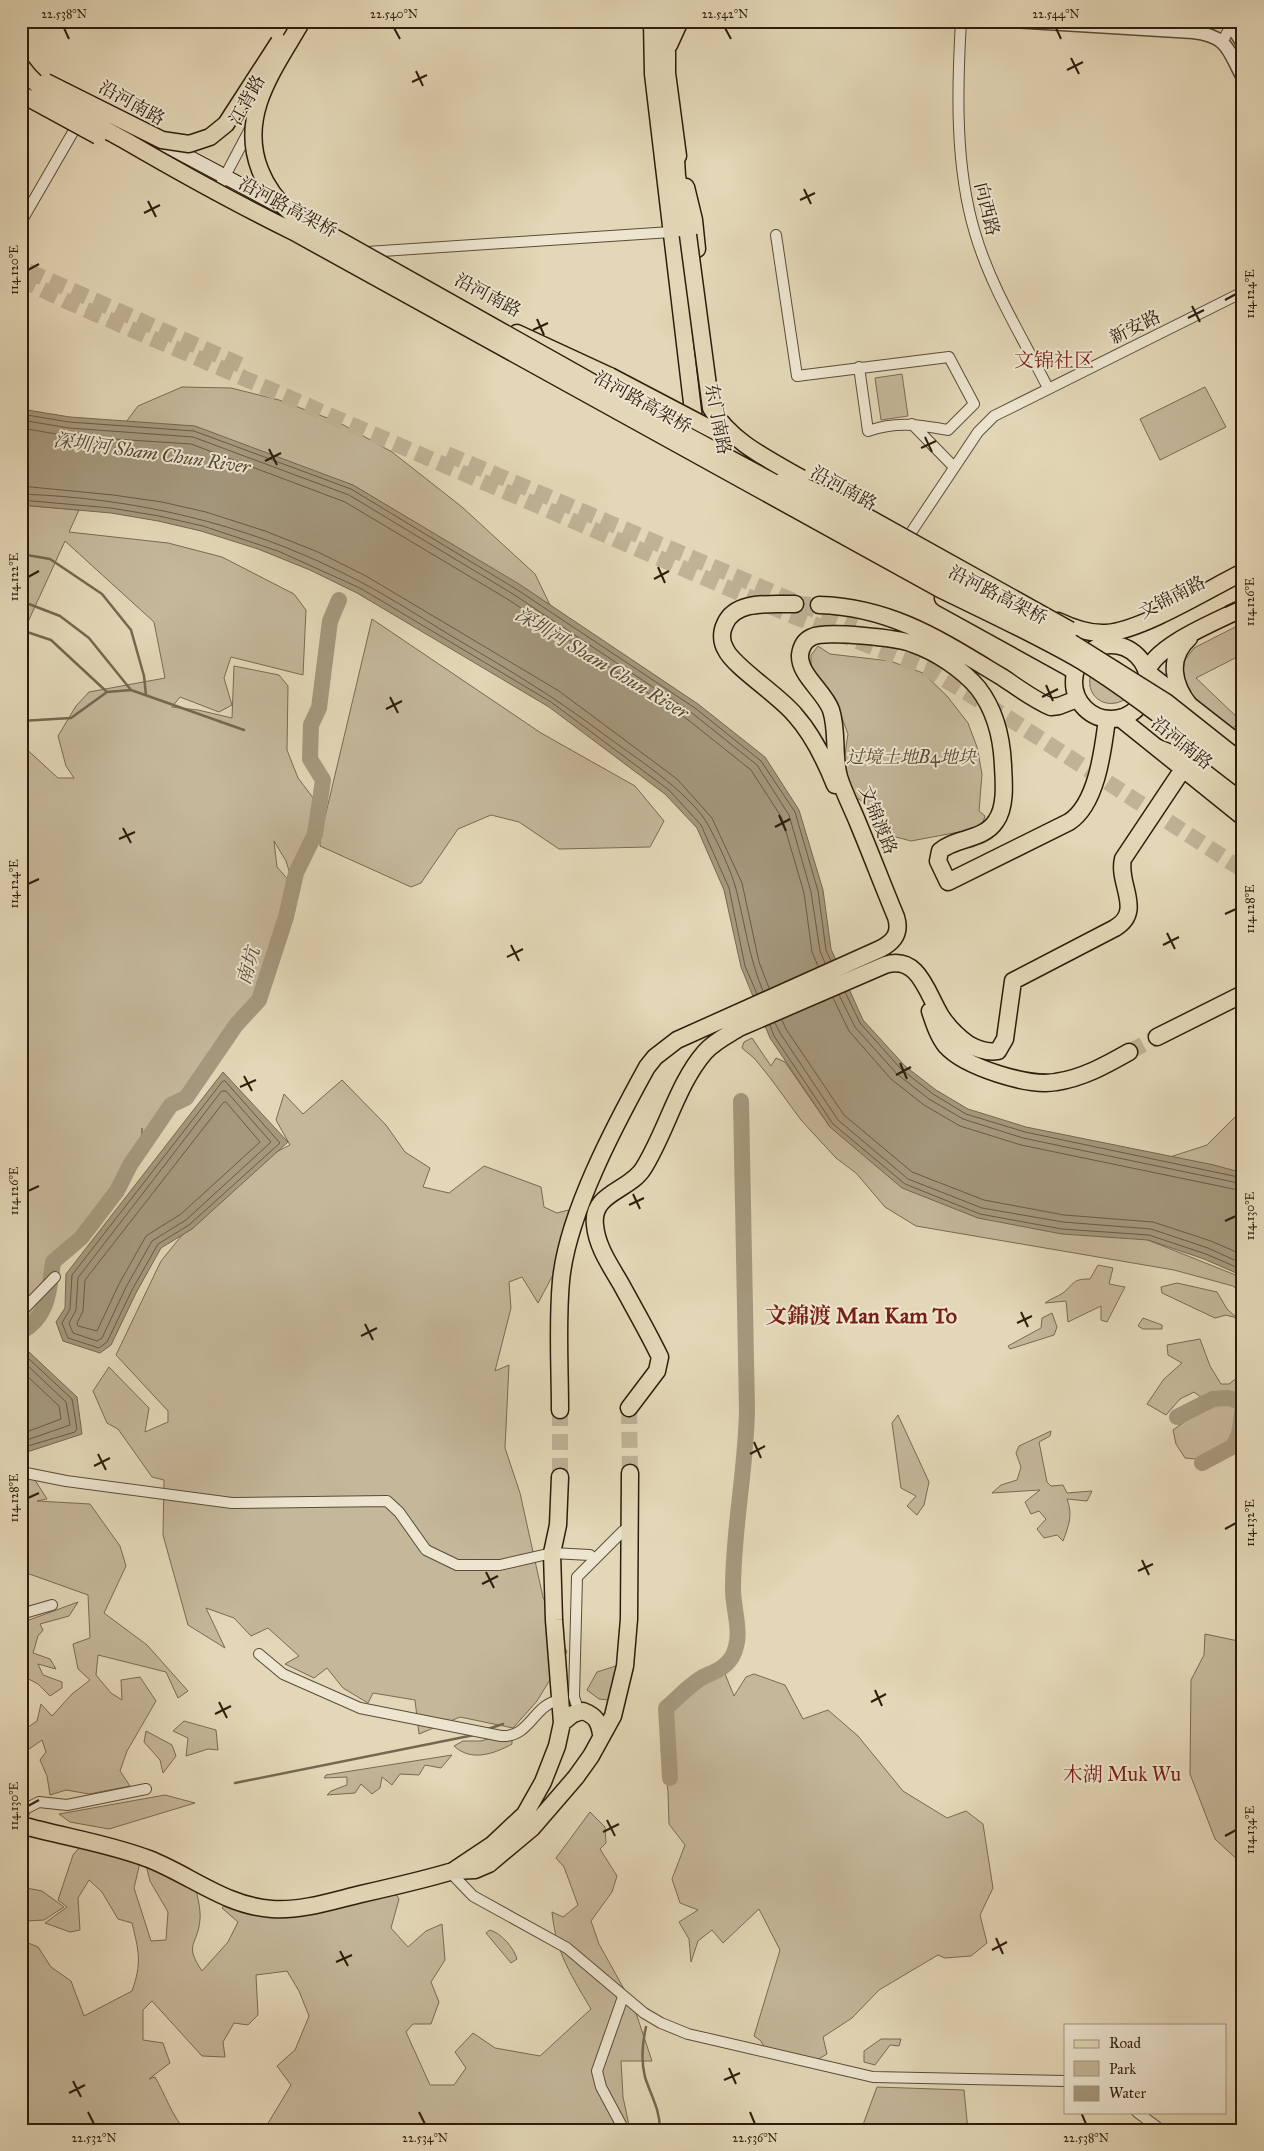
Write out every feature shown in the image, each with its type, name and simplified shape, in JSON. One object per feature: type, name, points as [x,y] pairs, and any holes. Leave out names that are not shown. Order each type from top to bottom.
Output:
[{"type":"main road","points":[[21,70],[162,140],[189,144],[210,138],[226,124],[294,21]]},
{"type":"main road","name":"沿河路高架桥","points":[[302,21],[264,88],[253,120],[253,143],[258,166],[276,199],[306,223],[690,431],[1072,643],[1166,702],[1243,762]]},
{"type":"main road","points":[[642,21],[660,49],[680,21]]},
{"type":"main road","name":"东门南路","points":[[652,21],[660,49],[675,143],[694,220],[710,346],[717,440],[714,454],[705,466],[690,431],[671,232],[653,74],[660,49],[667,21]]},
{"type":"main road","name":"沿河路高架桥","points":[[21,65],[32,79],[53,97],[194,180],[294,232],[932,584],[1080,661],[1121,687],[1243,780]]},
{"type":"main road","name":"沿河南路","points":[[21,65],[367,252],[690,431],[717,440],[1093,648]]},
{"type":"main road","points":[[21,85],[215,195],[1074,671]]},
{"type":"main road","points":[[21,94],[70,122],[194,180]]},
{"type":"main road","points":[[675,143],[677,176],[688,235],[711,408],[725,428],[754,451]]},
{"type":"main road","points":[[504,327],[610,376],[754,451],[844,504],[1044,615],[1086,640],[1166,702]]},
{"type":"main road","points":[[690,431],[844,504]]},
{"type":"main road","points":[[1044,615],[1082,630],[1107,633],[1120,631],[1143,622],[1243,572]]},
{"type":"main road","name":"文锦南路","points":[[1118,645],[1243,583]]},
{"type":"main road","name":"文锦渡路","points":[[794,604],[756,605],[742,608],[726,622],[722,635],[723,643],[731,657],[796,715],[811,737],[831,775],[888,920],[887,934],[882,942],[859,958]]},
{"type":"main road","points":[[820,604],[864,610],[910,625],[938,639],[1051,707],[1077,699]]},
{"type":"main road","points":[[1147,672],[1156,657],[1194,633],[1243,608]]},
{"type":"main road","points":[[1190,706],[1177,686],[1174,664],[1184,642],[1194,633]]},
{"type":"main road","name":"文锦渡路","points":[[859,958],[892,942],[897,934],[898,923],[839,777],[830,708],[801,662],[801,650],[808,639],[824,634],[887,638],[913,644],[955,667],[968,678],[985,698],[995,720],[1002,748],[1004,778],[1000,812],[996,822],[985,832],[940,851],[938,861],[948,882],[1069,822],[1080,814],[1097,774],[1113,718]]},
{"type":"main road","points":[[1105,644],[1118,645],[1139,657],[1147,672],[1147,689],[1144,698],[1134,711],[1113,718],[1086,710],[1077,699],[1073,685],[1074,671],[1081,658],[1093,648],[1105,644]]},
{"type":"main road","name":"沿河南路","points":[[1147,672],[1243,747]]},
{"type":"main road","name":"沿河南路","points":[[1113,718],[1158,748],[1243,817]]},
{"type":"main road","points":[[1158,748],[1186,758],[1243,799]]},
{"type":"main road","points":[[560,1410],[558,1347],[561,1279],[575,1222],[582,1200],[639,1083],[655,1057],[677,1040],[736,1021],[866,974],[891,963],[908,965],[919,975],[939,1014],[955,1034],[981,1050],[998,1050],[1005,1039],[1013,981],[1115,928],[1126,918],[1130,901],[1122,876],[1123,859],[1183,769]]},
{"type":"main road","points":[[629,1408],[657,1371],[660,1357],[602,1250],[594,1224],[596,1210],[603,1199],[634,1180],[643,1168],[680,1095],[705,1052],[720,1040],[736,1021],[859,958]]},
{"type":"main road","points":[[866,974],[891,969],[909,975],[921,991],[939,1034],[947,1047],[984,1068],[1016,1079],[1038,1083],[1057,1082],[1096,1070],[1129,1052]]},
{"type":"main road","points":[[1157,1037],[1243,994]]},
{"type":"main road","points":[[21,1823],[71,1839],[105,1844],[151,1860],[229,1899],[258,1908],[311,1907],[451,1871],[474,1870],[489,1864],[526,1834],[576,1777],[591,1756],[601,1734],[613,1716],[625,1666],[629,1619],[630,1473]]},
{"type":"main road","points":[[451,1871],[492,1845],[525,1814],[543,1782],[557,1746],[562,1723],[554,1620],[552,1553],[558,1525],[560,1477]]},
{"type":"main road","points":[[562,1723],[583,1711],[592,1714],[599,1722],[601,1734]]},
{"type":"street","name":"江背路","points":[[215,195],[309,21]]},
{"type":"street","name":"向西路","points":[[961,21],[960,144],[966,201],[975,235],[989,272],[1048,388]]},
{"type":"street","points":[[1010,21],[1193,32],[1215,36],[1223,41],[1243,78]]},
{"type":"street","points":[[1223,41],[1236,29]]},
{"type":"street","points":[[21,222],[80,119]]},
{"type":"street","points":[[367,252],[671,232]]},
{"type":"street","points":[[776,235],[798,376],[859,367],[949,357],[974,404],[948,430],[912,424],[888,424],[868,431],[859,367]]},
{"type":"street","name":"新安路","points":[[888,568],[978,432],[994,416],[1243,292]]},
{"type":"street","points":[[912,424],[954,467]]},
{"type":"street","points":[[21,1312],[55,1277]]},
{"type":"street","points":[[21,1472],[66,1481],[232,1503],[387,1501],[398,1512],[426,1550],[457,1565],[500,1565],[552,1553],[590,1555],[594,1559]]},
{"type":"street","points":[[579,1712],[574,1697],[577,1577],[623,1530]]},
{"type":"street","points":[[21,1614],[52,1604]]},
{"type":"street","points":[[259,1654],[282,1674],[360,1708],[501,1736],[516,1735],[530,1724],[547,1703],[556,1700],[560,1704]]},
{"type":"street","points":[[21,1823],[25,1809],[39,1802],[68,1805],[146,1789]]},
{"type":"street","points":[[451,1871],[473,1896],[567,1948],[623,1997],[661,2023],[688,2034],[873,2076],[1064,2081]]},
{"type":"street","points":[[623,1997],[597,2070],[601,2087],[624,2130]]},
{"type":"street","points":[[1140,2114],[1161,2130]]},
{"type":"green space","points":[[902,374],[908,416],[881,420],[875,378]]},
{"type":"green space","points":[[182,387],[231,388],[279,400],[338,422],[392,452],[462,507],[535,574],[550,605],[353,485],[126,422],[138,406]]},
{"type":"green space","points":[[1205,387],[1226,427],[1160,460],[1140,419]]},
{"type":"green space","points":[[21,505],[79,510],[69,532],[168,543],[222,557],[294,594],[306,610],[303,675],[231,657],[224,678],[232,705],[219,712],[180,697],[172,707],[198,710],[232,718],[234,666],[279,675],[288,686],[287,750],[298,778],[314,799],[300,877],[291,877],[286,861],[274,841],[277,867],[293,885],[259,1000],[241,1020],[186,1098],[171,1105],[143,1144],[142,1128],[141,1148],[108,1203],[53,1262],[45,1307],[39,1317],[21,1329],[21,744],[58,778],[74,778],[66,766],[58,736],[76,706],[89,692],[165,678],[154,622],[65,541],[27,624],[21,629]]},
{"type":"green space","points":[[372,619],[541,733],[635,786],[664,821],[650,847],[559,849],[519,822],[491,815],[458,829],[421,883],[411,887],[320,846],[320,838]]},
{"type":"green space","points":[[1243,623],[1243,654],[1196,678],[1240,720],[1230,732],[1187,692],[1179,668],[1194,648]]},
{"type":"green space","name":"过境土地B4地块","points":[[818,646],[830,654],[890,661],[923,673],[947,696],[968,723],[977,747],[982,774],[979,811],[985,816],[983,822],[975,829],[911,841],[896,837],[878,827],[867,804],[850,794],[842,774],[848,734],[839,710],[811,669],[811,655]]},
{"type":"green space","points":[[1111,660],[1118,661],[1129,670],[1127,698],[1111,703],[1098,699],[1093,694],[1090,680],[1092,671]]},
{"type":"green space","points":[[752,1038],[771,1066],[776,1058],[785,1062],[830,1127],[1148,1240],[1243,1278],[1243,1295],[1233,1286],[1174,1270],[916,1226],[885,1207],[856,1173],[836,1158],[801,1120],[755,1059],[742,1048],[744,1042]]},
{"type":"green space","points":[[342,1080],[386,1125],[405,1152],[430,1168],[423,1187],[449,1193],[484,1166],[541,1187],[544,1207],[557,1213],[591,1204],[538,1303],[522,1277],[509,1282],[511,1308],[495,1371],[509,1365],[505,1448],[520,1493],[543,1597],[567,1652],[537,1701],[513,1728],[460,1717],[419,1734],[415,1700],[373,1693],[368,1703],[343,1688],[327,1668],[314,1678],[285,1664],[299,1656],[268,1628],[251,1636],[234,1618],[206,1608],[225,1648],[188,1625],[163,1535],[164,1480],[152,1477],[118,1429],[107,1423],[93,1391],[109,1367],[149,1408],[145,1432],[168,1422],[168,1411],[116,1355],[161,1261],[195,1219],[260,1160],[290,1145],[276,1120],[284,1094],[303,1114]]},
{"type":"green space","points":[[1243,1113],[1243,1173],[1170,1157],[1207,1145],[1235,1117]]},
{"type":"green space","points":[[1098,1265],[1113,1268],[1109,1284],[1125,1287],[1107,1322],[1101,1320],[1101,1306],[1068,1322],[1066,1301],[1045,1303],[1063,1293],[1077,1281],[1090,1279]]},
{"type":"green space","points":[[1177,1283],[1217,1292],[1227,1309],[1237,1318],[1226,1315],[1215,1318],[1162,1293],[1161,1287]]},
{"type":"green space","points":[[1052,1313],[1057,1327],[1054,1335],[1010,1349],[1008,1346],[1041,1328],[1042,1318]]},
{"type":"green space","points":[[1143,1318],[1162,1325],[1162,1329],[1143,1329],[1138,1326]]},
{"type":"green space","points":[[1200,1339],[1210,1366],[1221,1384],[1229,1384],[1243,1373],[1243,1389],[1240,1392],[1243,1399],[1243,1434],[1196,1459],[1185,1458],[1176,1444],[1173,1430],[1202,1409],[1202,1398],[1194,1392],[1180,1399],[1166,1415],[1147,1404],[1164,1379],[1182,1363],[1168,1355],[1167,1345]]},
{"type":"green space","points":[[898,1415],[929,1482],[924,1505],[917,1515],[907,1506],[916,1496],[901,1488],[892,1423]]},
{"type":"green space","points":[[1051,1431],[1050,1436],[1039,1442],[1047,1482],[1051,1486],[1063,1485],[1067,1493],[1092,1491],[1087,1501],[1067,1499],[1070,1520],[1063,1541],[1057,1535],[1044,1538],[1037,1529],[1046,1519],[1039,1511],[1031,1514],[1025,1502],[1040,1490],[992,1493],[1001,1485],[1017,1480],[1021,1467],[1016,1453],[1019,1446]]},
{"type":"green space","points":[[24,1477],[33,1477],[47,1499],[37,1501],[90,1504],[120,1546],[126,1566],[104,1613],[147,1645],[188,1691],[178,1698],[166,1672],[98,1655],[96,1675],[111,1693],[122,1700],[121,1680],[140,1677],[156,1701],[127,1751],[120,1771],[130,1786],[89,1794],[66,1790],[50,1795],[47,1776],[40,1760],[46,1752],[42,1740],[22,1754],[21,1732],[37,1721],[41,1704],[52,1716],[72,1694],[90,1680],[78,1669],[73,1644],[90,1638],[88,1595],[21,1571],[21,1493],[24,1493]]},
{"type":"green space","points":[[78,1602],[69,1616],[40,1624],[43,1630],[38,1636],[33,1653],[50,1659],[56,1669],[38,1664],[43,1675],[62,1682],[62,1688],[50,1696],[38,1684],[21,1675],[21,1623]]},
{"type":"green space","points":[[1205,1634],[1243,1642],[1243,1865],[1215,1839],[1190,1774],[1191,1680],[1204,1655]]},
{"type":"green space","points":[[619,1665],[613,1694],[608,1700],[599,1699],[587,1690],[597,1672]]},
{"type":"green space","points":[[723,1669],[734,1696],[746,1677],[754,1674],[785,1685],[803,1719],[828,1710],[858,1736],[903,1791],[947,1818],[966,1811],[983,1824],[993,1888],[980,1915],[987,1943],[971,1956],[945,1958],[938,1955],[879,1990],[852,2018],[823,2037],[827,2054],[815,2061],[767,2053],[761,2041],[754,2036],[780,1950],[759,1909],[723,1943],[712,1930],[698,1941],[691,1962],[689,1939],[679,1922],[698,1910],[680,1903],[672,1879],[685,1845],[669,1824],[668,1791],[661,1750],[666,1732],[661,1720],[661,1708],[699,1677]]},
{"type":"green space","points":[[184,1721],[216,1730],[218,1750],[208,1749],[186,1756],[188,1738],[173,1731]]},
{"type":"green space","points":[[146,1731],[172,1745],[176,1756],[163,1773],[160,1760],[144,1742]]},
{"type":"green space","points":[[512,1732],[512,1744],[498,1751],[483,1755],[468,1754],[454,1746],[463,1741],[481,1741]]},
{"type":"green space","points":[[452,1755],[441,1768],[425,1765],[419,1775],[400,1774],[392,1785],[382,1777],[380,1788],[372,1794],[361,1784],[355,1793],[327,1795],[331,1791],[347,1785],[347,1777],[324,1778],[326,1775]]},
{"type":"green space","points":[[165,1795],[195,1803],[109,1829],[70,1822],[59,1814]]},
{"type":"green space","points":[[590,1812],[605,1827],[606,1843],[600,1849],[617,1876],[612,1892],[591,1921],[599,1944],[634,2007],[652,2061],[621,2061],[623,2097],[630,2130],[246,2130],[251,2126],[267,2125],[291,2085],[277,2066],[295,2050],[309,2016],[299,1991],[287,1971],[256,1975],[258,2015],[248,2025],[234,2023],[223,2042],[225,2057],[202,2056],[152,2001],[143,2010],[143,2040],[163,2043],[170,2063],[149,2079],[155,2077],[172,2112],[185,2130],[21,2130],[21,1940],[38,1947],[51,1967],[71,1981],[84,2016],[132,1991],[137,1973],[138,1950],[132,1923],[118,1919],[102,1892],[89,1880],[78,1898],[80,1930],[70,1932],[45,1923],[67,1907],[58,1900],[73,1855],[87,1839],[142,1854],[134,1888],[151,1941],[166,1940],[168,1912],[150,1881],[145,1861],[196,1887],[200,1919],[192,1949],[196,1962],[202,1971],[228,1942],[238,1922],[222,1908],[227,1901],[274,1914],[393,1889],[399,1899],[391,1928],[408,1947],[426,1931],[442,1924],[445,1960],[431,1982],[439,2002],[431,2024],[413,2024],[406,2032],[430,2085],[454,2085],[466,2068],[455,2052],[473,2033],[495,2048],[540,2056],[591,2009],[561,1952],[552,1912],[563,1917],[578,1905],[564,1867],[556,1858]]},
{"type":"green space","points":[[21,1887],[42,1891],[64,1907],[44,1920],[26,1921],[21,1926]]},
{"type":"green space","points":[[490,1930],[498,1934],[506,1942],[513,1950],[517,1959],[511,1963],[486,1933]]},
{"type":"green space","points":[[881,2039],[901,2039],[899,2046],[890,2045],[875,2065],[864,2062],[864,2051]]},
{"type":"green space","points":[[877,2087],[964,2090],[968,2130],[861,2130]]},
{"type":"water","name":"深圳河 Sham Chun River","points":[[21,409],[70,417],[195,426],[353,485],[519,584],[698,704],[765,757],[799,810],[823,890],[831,949],[863,1020],[905,1066],[936,1090],[968,1109],[1026,1127],[1214,1165],[1243,1173],[1243,1276],[1204,1259],[1148,1240],[1062,1234],[978,1218],[902,1188],[830,1127],[770,1038],[741,967],[724,890],[697,828],[665,794],[549,707],[357,593],[310,570],[258,549],[201,531],[158,521],[111,513],[21,505]]},
{"type":"water","points":[[223,1072],[288,1142],[192,1229],[161,1248],[136,1293],[111,1345],[100,1353],[63,1341],[56,1322],[65,1308],[66,1274]]},
{"type":"water","points":[[29,1352],[77,1397],[82,1434],[21,1454],[21,1355]]},
{"type":"waterway","points":[[21,554],[50,559],[102,594],[131,630],[144,676],[146,695]]},
{"type":"waterway","name":"南坑","points":[[21,1332],[37,1318],[46,1302],[53,1262],[81,1238],[117,1191],[130,1165],[171,1105],[186,1098],[236,1025],[259,1000],[286,917],[296,873],[315,834],[323,780],[310,759],[311,725],[319,708],[330,621],[339,600]]},
{"type":"waterway","points":[[21,601],[60,616],[89,638],[131,690]]},
{"type":"waterway","points":[[21,630],[51,640],[107,692]]},
{"type":"waterway","points":[[21,721],[71,718],[107,692],[131,690],[244,730]]},
{"type":"waterway","points":[[670,1778],[666,1708],[695,1683],[726,1664],[732,1657],[738,1632],[733,1589],[747,1410],[741,1101]]},
{"type":"waterway","points":[[1177,1417],[1213,1399],[1228,1398],[1243,1402]]},
{"type":"waterway","points":[[1202,1463],[1232,1447],[1239,1433],[1243,1407]]},
{"type":"waterway","points":[[488,1729],[503,1724]]},
{"type":"waterway","points":[[235,1783],[474,1735]]},
{"type":"waterway","points":[[646,2027],[642,2052],[643,2065],[645,2077],[657,2109],[660,2130]]},
{"type":"tunnel","points":[[28,271],[243,366]]},
{"type":"tunnel","points":[[21,279],[66,301],[788,614],[926,668],[1010,719],[1243,870]]},
{"type":"tunnel","points":[[447,454],[855,627]]},
{"type":"tunnel","points":[[795,604],[819,605]]},
{"type":"tunnel","points":[[1129,1052],[1157,1037]]},
{"type":"tunnel","points":[[629,1408],[630,1473]]},
{"type":"tunnel","points":[[560,1410],[560,1477]]},
{"type":"district","name":"文锦社区","points":[[1054,360]]},
{"type":"district","name":"文錦渡 Man Kam To","points":[[861,1315]]},
{"type":"district","name":"木湖 Muk Wu","points":[[1122,1774]]}]
